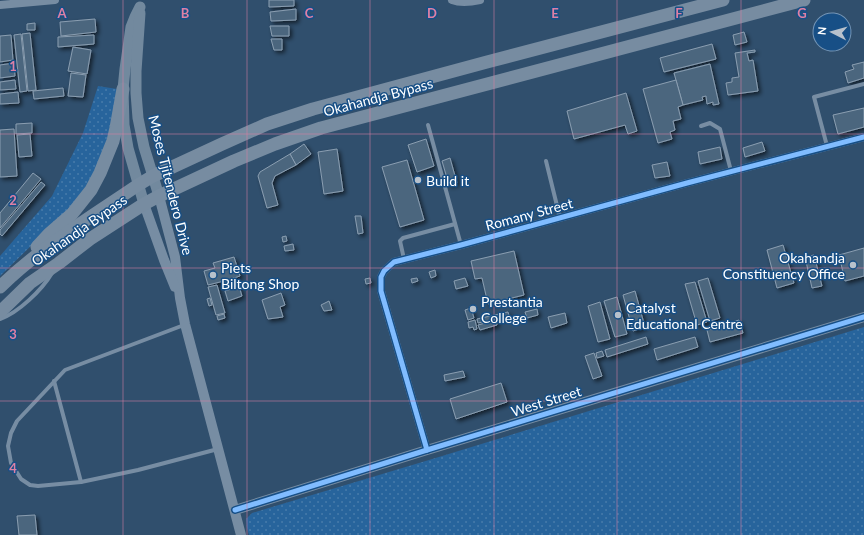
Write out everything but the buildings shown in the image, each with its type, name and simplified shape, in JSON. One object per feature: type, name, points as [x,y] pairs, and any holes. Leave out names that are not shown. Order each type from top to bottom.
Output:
[{"type":"highway","name":"Okahandja Bypass","points":[[0,287],[40,252],[138,185],[153,176],[267,124],[313,109],[724,0]]},
{"type":"highway","name":"Okahandja Bypass","points":[[0,312],[30,283],[90,239],[144,204],[234,161],[275,144],[321,128],[804,0]]},
{"type":"highway","points":[[12,275],[50,234],[72,214],[91,190],[106,160],[113,141],[123,89]]},
{"type":"main road","name":"Moses Tjitendero Drive","points":[[140,3],[136,71],[138,118],[144,147],[159,196]]},
{"type":"main road","name":"Moses Tjitendero Drive","points":[[140,3],[131,27],[123,89],[124,125],[128,148],[144,204]]},
{"type":"street","points":[[0,4],[55,0]]},
{"type":"street","points":[[452,0],[457,2],[466,2],[480,0]]},
{"type":"street","name":"Romany Street","points":[[427,450],[381,291],[380,284],[384,271],[394,262],[864,137]]},
{"type":"street","name":"Moses Tjitendero Drive","points":[[159,196],[175,257],[185,324],[241,535]]},
{"type":"street","name":"Moses Tjitendero Drive","points":[[144,204],[164,260],[180,298]]},
{"type":"street","name":"West Street","points":[[235,510],[864,317]]},
{"type":"lane","points":[[827,147],[814,97],[864,84]]},
{"type":"lane","points":[[701,126],[710,123],[720,129],[731,172]]},
{"type":"lane","points":[[428,125],[462,245]]},
{"type":"lane","points":[[546,161],[560,218]]},
{"type":"lane","points":[[404,259],[400,242],[403,238],[455,224]]},
{"type":"lane","points":[[0,319],[7,317],[19,309],[49,279],[59,263]]},
{"type":"lane","points":[[185,324],[65,370],[17,421],[11,433],[8,446],[11,463],[21,479],[30,485],[38,486],[81,482],[138,470],[218,449]]},
{"type":"lane","points":[[54,381],[81,482]]},
{"type":"shaded area","points":[[98,86],[117,89],[110,132],[96,169],[82,193],[69,209],[0,276],[0,256],[52,196],[83,133]]},
{"type":"shaded area","points":[[864,327],[864,535],[249,535],[246,519],[252,513]]},
{"type":"cycle path","points":[[427,450],[381,291],[381,277],[384,271],[394,262],[864,137]]},
{"type":"cycle path","points":[[235,510],[864,317]]},
{"type":"place","name":"Build it","points":[[418,180]]},
{"type":"place","name":"Okahandja Constituency Office","points":[[853,265]]},
{"type":"place","name":"Piets Biltong Shop","points":[[213,275]]},
{"type":"place","name":"Prestantia College","points":[[473,309]]},
{"type":"place","name":"Catalyst Educational Centre","points":[[618,315]]}]
